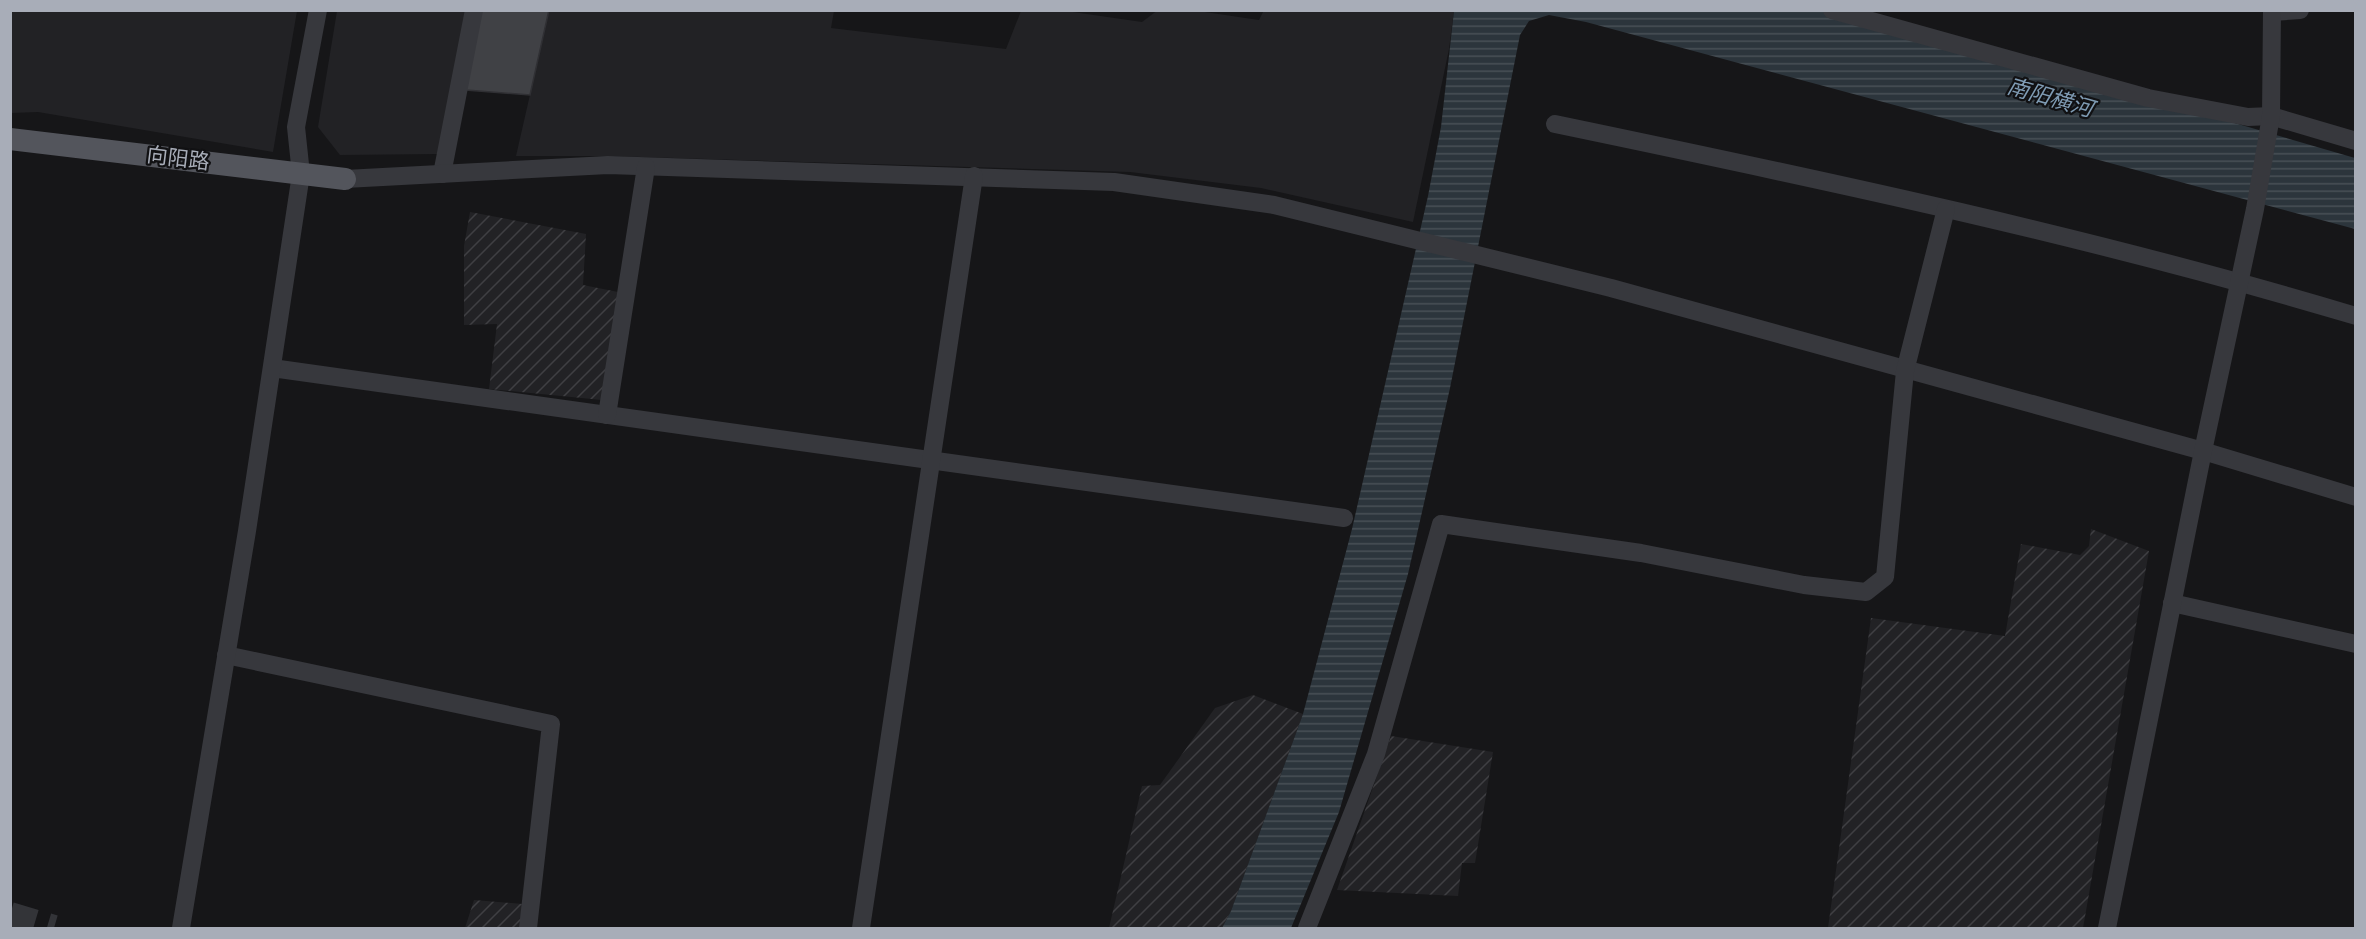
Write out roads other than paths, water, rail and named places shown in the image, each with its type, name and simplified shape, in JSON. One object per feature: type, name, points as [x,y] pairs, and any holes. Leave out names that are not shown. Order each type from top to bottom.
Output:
[{"type":"main road","name":"向阳路","points":[[10,139],[345,179]]},
{"type":"street","points":[[181,928],[272,368],[301,174],[296,127],[318,10]]},
{"type":"street","points":[[442,174],[474,10]]},
{"type":"street","points":[[1832,10],[2148,98],[2355,141]]},
{"type":"street","points":[[2107,928],[2203,451],[2255,209],[2270,122],[2272,11],[2300,10]]},
{"type":"street","points":[[1555,124],[1760,166],[1946,209],[2240,281],[2355,316]]},
{"type":"street","points":[[345,179],[608,165],[646,166],[1114,182],[1274,205],[1494,258],[2203,451],[2355,497]]},
{"type":"street","points":[[608,415],[646,166]]},
{"type":"street","points":[[861,928],[974,176]]},
{"type":"street","points":[[1307,928],[1376,754],[1441,525],[1641,553],[1804,585],[1866,592],[1885,577],[1905,371],[1946,209]]},
{"type":"street","points":[[272,368],[1344,518]]},
{"type":"street","points":[[2172,603],[2355,644]]},
{"type":"street","points":[[226,655],[551,724],[528,928]]},
{"type":"water","name":"南阳横河","points":[[1454,11],[1848,11],[2355,158],[2355,229],[1586,22],[1549,15],[1529,21],[1520,35],[1450,388],[1408,574],[1339,812],[1291,928],[1222,928],[1231,911],[1303,714],[1352,529],[1428,196],[1441,127]]},
{"type":"tunnel","points":[[10,915],[54,928]]}]
